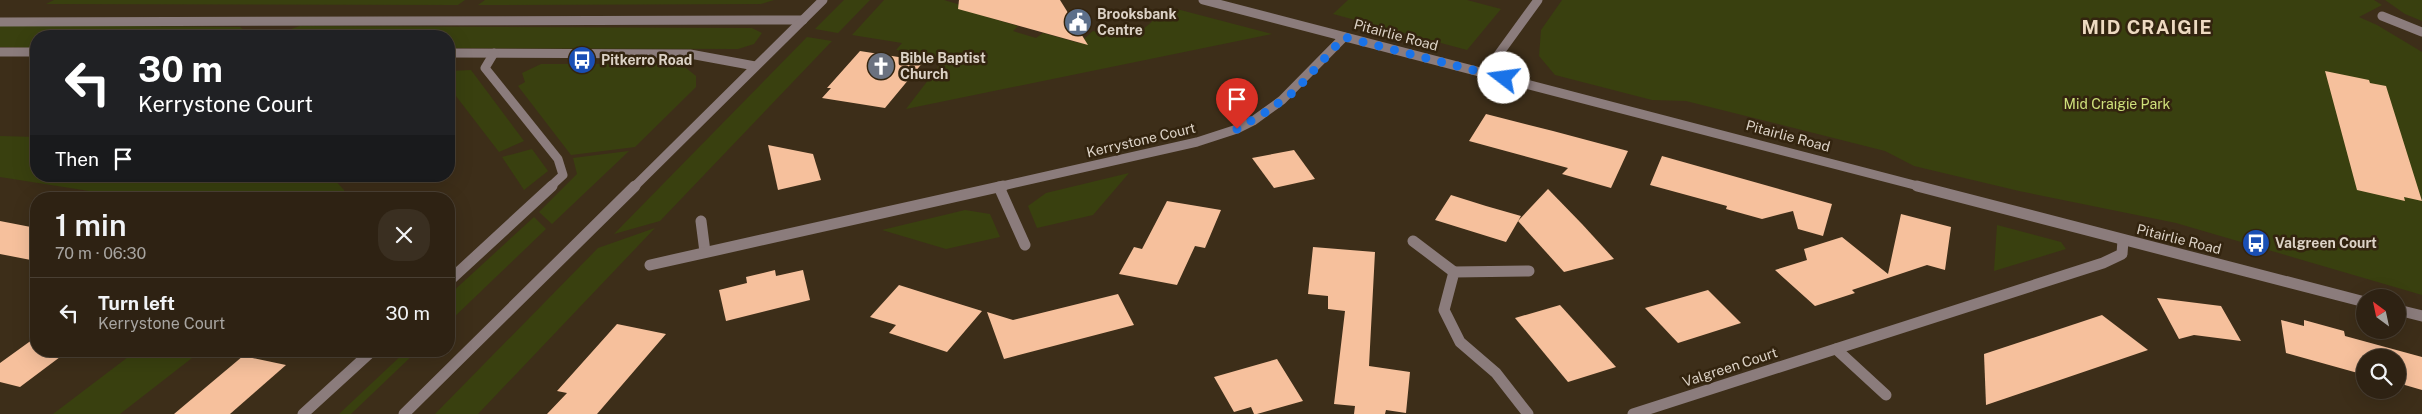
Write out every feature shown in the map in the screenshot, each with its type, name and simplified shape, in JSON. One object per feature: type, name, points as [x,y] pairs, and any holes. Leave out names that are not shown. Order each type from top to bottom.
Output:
[{"type":"street","points":[[404,414],[823,0]]},
{"type":"street","name":"Pitairlie Road","points":[[1202,0],[2356,300]]},
{"type":"street","points":[[1485,73],[1538,0]]},
{"type":"street","points":[[2382,16],[2422,32]]},
{"type":"street","points":[[0,22],[630,22],[803,20]]},
{"type":"street","name":"Kerrystone Court","points":[[650,265],[1197,142],[1237,129],[1266,112],[1295,91],[1344,37]]},
{"type":"street","points":[[0,52],[30,52]]},
{"type":"street","points":[[455,275],[562,176],[558,159],[485,68],[494,52]]},
{"type":"street","points":[[455,53],[690,54],[755,66]]},
{"type":"street","points":[[999,187],[1026,245]]},
{"type":"street","points":[[701,221],[706,252]]},
{"type":"street","name":"Valgreen Court","points":[[1633,414],[2103,263],[2122,254],[2123,240]]},
{"type":"street","points":[[1414,241],[1454,272],[1529,271]]},
{"type":"street","points":[[1454,272],[1444,310],[1460,342],[1496,373],[1528,414]]},
{"type":"street","points":[[2406,312],[2422,316]]},
{"type":"street","points":[[1836,349],[1886,395]]},
{"type":"street","points":[[303,414],[365,357]]},
{"type":"green space","points":[[54,0],[465,0],[458,5],[46,4]]},
{"type":"green space","points":[[485,0],[774,0],[761,4],[478,5]]},
{"type":"green space","points":[[844,0],[870,0],[838,33],[815,29]]},
{"type":"green space","points":[[884,0],[944,0],[987,13],[984,16],[1018,26],[1013,31],[1036,38],[1043,33],[1079,43],[1093,31],[1107,35],[1112,31],[1134,37],[1169,7],[1272,34],[906,109],[945,58],[896,50],[902,43],[852,35]]},
{"type":"green space","points":[[1348,0],[1467,0],[1501,9],[1467,50],[1333,14]]},
{"type":"green space","name":"Mid Craigie Park","points":[[1562,0],[2374,0],[2382,5],[2359,17],[2377,25],[2422,52],[2422,295],[2176,223],[2019,191],[1914,166],[1885,151],[1686,101],[1652,100],[1555,75],[1539,56],[1541,30]]},
{"type":"green space","points":[[2385,0],[2422,0],[2422,21],[2405,14]]},
{"type":"green space","points":[[0,25],[240,27],[244,30],[30,30],[30,48],[0,47]]},
{"type":"green space","points":[[300,26],[752,28],[762,33],[754,44],[738,49],[455,48],[455,30],[288,30]]},
{"type":"green space","points":[[807,37],[832,41],[660,221],[614,234]]},
{"type":"green space","points":[[541,64],[666,64],[686,68],[696,76],[696,87],[635,147],[571,155],[518,86],[525,82],[522,73]]},
{"type":"green space","points":[[471,70],[524,141],[499,152],[455,95],[455,71]]},
{"type":"green space","points":[[0,136],[30,137],[30,182],[0,177]]},
{"type":"green space","points":[[532,149],[548,171],[524,190],[502,157]]},
{"type":"green space","points":[[629,151],[552,224],[539,212],[577,174],[573,158]]},
{"type":"green space","points":[[1129,173],[1093,215],[1037,228],[1028,206],[1046,193]]},
{"type":"green space","points":[[32,182],[337,182],[344,192],[95,192]]},
{"type":"green space","points":[[965,210],[990,214],[1000,237],[946,249],[882,230]]},
{"type":"green space","points":[[534,217],[546,229],[455,316],[455,289]]},
{"type":"green space","points":[[1997,225],[2061,242],[2066,249],[1994,271]]},
{"type":"green space","points":[[655,228],[478,414],[435,414],[598,248]]},
{"type":"green space","points":[[128,357],[193,357],[120,414],[53,414]]},
{"type":"green space","points":[[400,357],[411,357],[351,414],[339,414]]},
{"type":"building","points":[[959,0],[1060,0],[1088,45],[958,9]]},
{"type":"building","points":[[860,51],[924,61],[885,108],[822,98],[831,88],[827,88]]},
{"type":"building","points":[[2325,71],[2369,80],[2370,83],[2386,86],[2422,201],[2404,197],[2405,201],[2357,190]]},
{"type":"building","points":[[1486,114],[1628,151],[1611,188],[1562,174],[1568,168],[1469,141]]},
{"type":"building","points":[[768,145],[813,154],[821,180],[778,190]]},
{"type":"building","points":[[1294,150],[1315,179],[1274,188],[1252,158]]},
{"type":"building","points":[[1662,156],[1832,204],[1823,236],[1798,229],[1793,211],[1762,219],[1726,209],[1727,206],[1650,185]]},
{"type":"building","points":[[1548,189],[1614,259],[1564,272],[1518,221]]},
{"type":"building","points":[[1451,195],[1521,216],[1506,242],[1435,220]]},
{"type":"building","points":[[1167,201],[1221,210],[1205,248],[1195,246],[1177,285],[1119,274],[1134,247],[1142,249]]},
{"type":"building","points":[[1901,214],[1951,227],[1945,270],[1927,265],[1852,290],[1855,293],[1815,306],[1775,270],[1807,260],[1804,249],[1842,237],[1888,274]]},
{"type":"building","points":[[0,221],[30,227],[30,260],[0,254]]},
{"type":"building","points":[[1313,247],[1375,252],[1369,366],[1410,372],[1406,413],[1386,410],[1385,414],[1354,414],[1355,406],[1334,404],[1345,311],[1328,309],[1328,296],[1308,294]]},
{"type":"building","points":[[775,270],[776,276],[803,270],[810,300],[726,321],[719,290],[747,283],[746,277]]},
{"type":"building","points":[[899,285],[982,311],[947,352],[889,333],[896,325],[870,317]]},
{"type":"building","points":[[1708,290],[1741,323],[1678,343],[1645,308]]},
{"type":"building","points":[[1118,294],[1134,325],[1004,359],[987,312],[1013,320]]},
{"type":"building","points":[[2157,298],[2221,306],[2241,341],[2194,335],[2179,339]]},
{"type":"building","points":[[1560,305],[1616,367],[1568,382],[1515,318]]},
{"type":"building","points":[[2102,315],[2148,350],[1986,405],[1984,354]]},
{"type":"building","points":[[2281,320],[2304,326],[2304,320],[2344,331],[2345,336],[2393,349],[2356,349],[2356,372],[2286,353]]},
{"type":"building","points":[[617,324],[666,334],[597,414],[547,414],[567,393],[557,391]]},
{"type":"building","points":[[30,341],[30,357],[60,357],[20,387],[0,382],[0,363]]},
{"type":"building","points":[[2406,353],[2422,357],[2422,390],[2406,385]]},
{"type":"building","points":[[242,357],[286,365],[230,414],[174,414]]},
{"type":"building","points":[[1277,359],[1303,401],[1257,414],[1254,414],[1251,407],[1234,412],[1214,377]]},
{"type":"place","name":"Brooksbank Centre","points":[[1078,22]]},
{"type":"place","name":"Pitkerro Road","points":[[582,60]]},
{"type":"place","name":"Bible Baptist Church","points":[[881,66]]},
{"type":"place","name":"Valgreen Court","points":[[2256,243]]},
{"type":"district","name":"MID CRAIGIE","points":[[2147,27]]},
{"type":"route","points":[[1237,129],[1266,112],[1295,91],[1344,37],[1504,78]]}]
